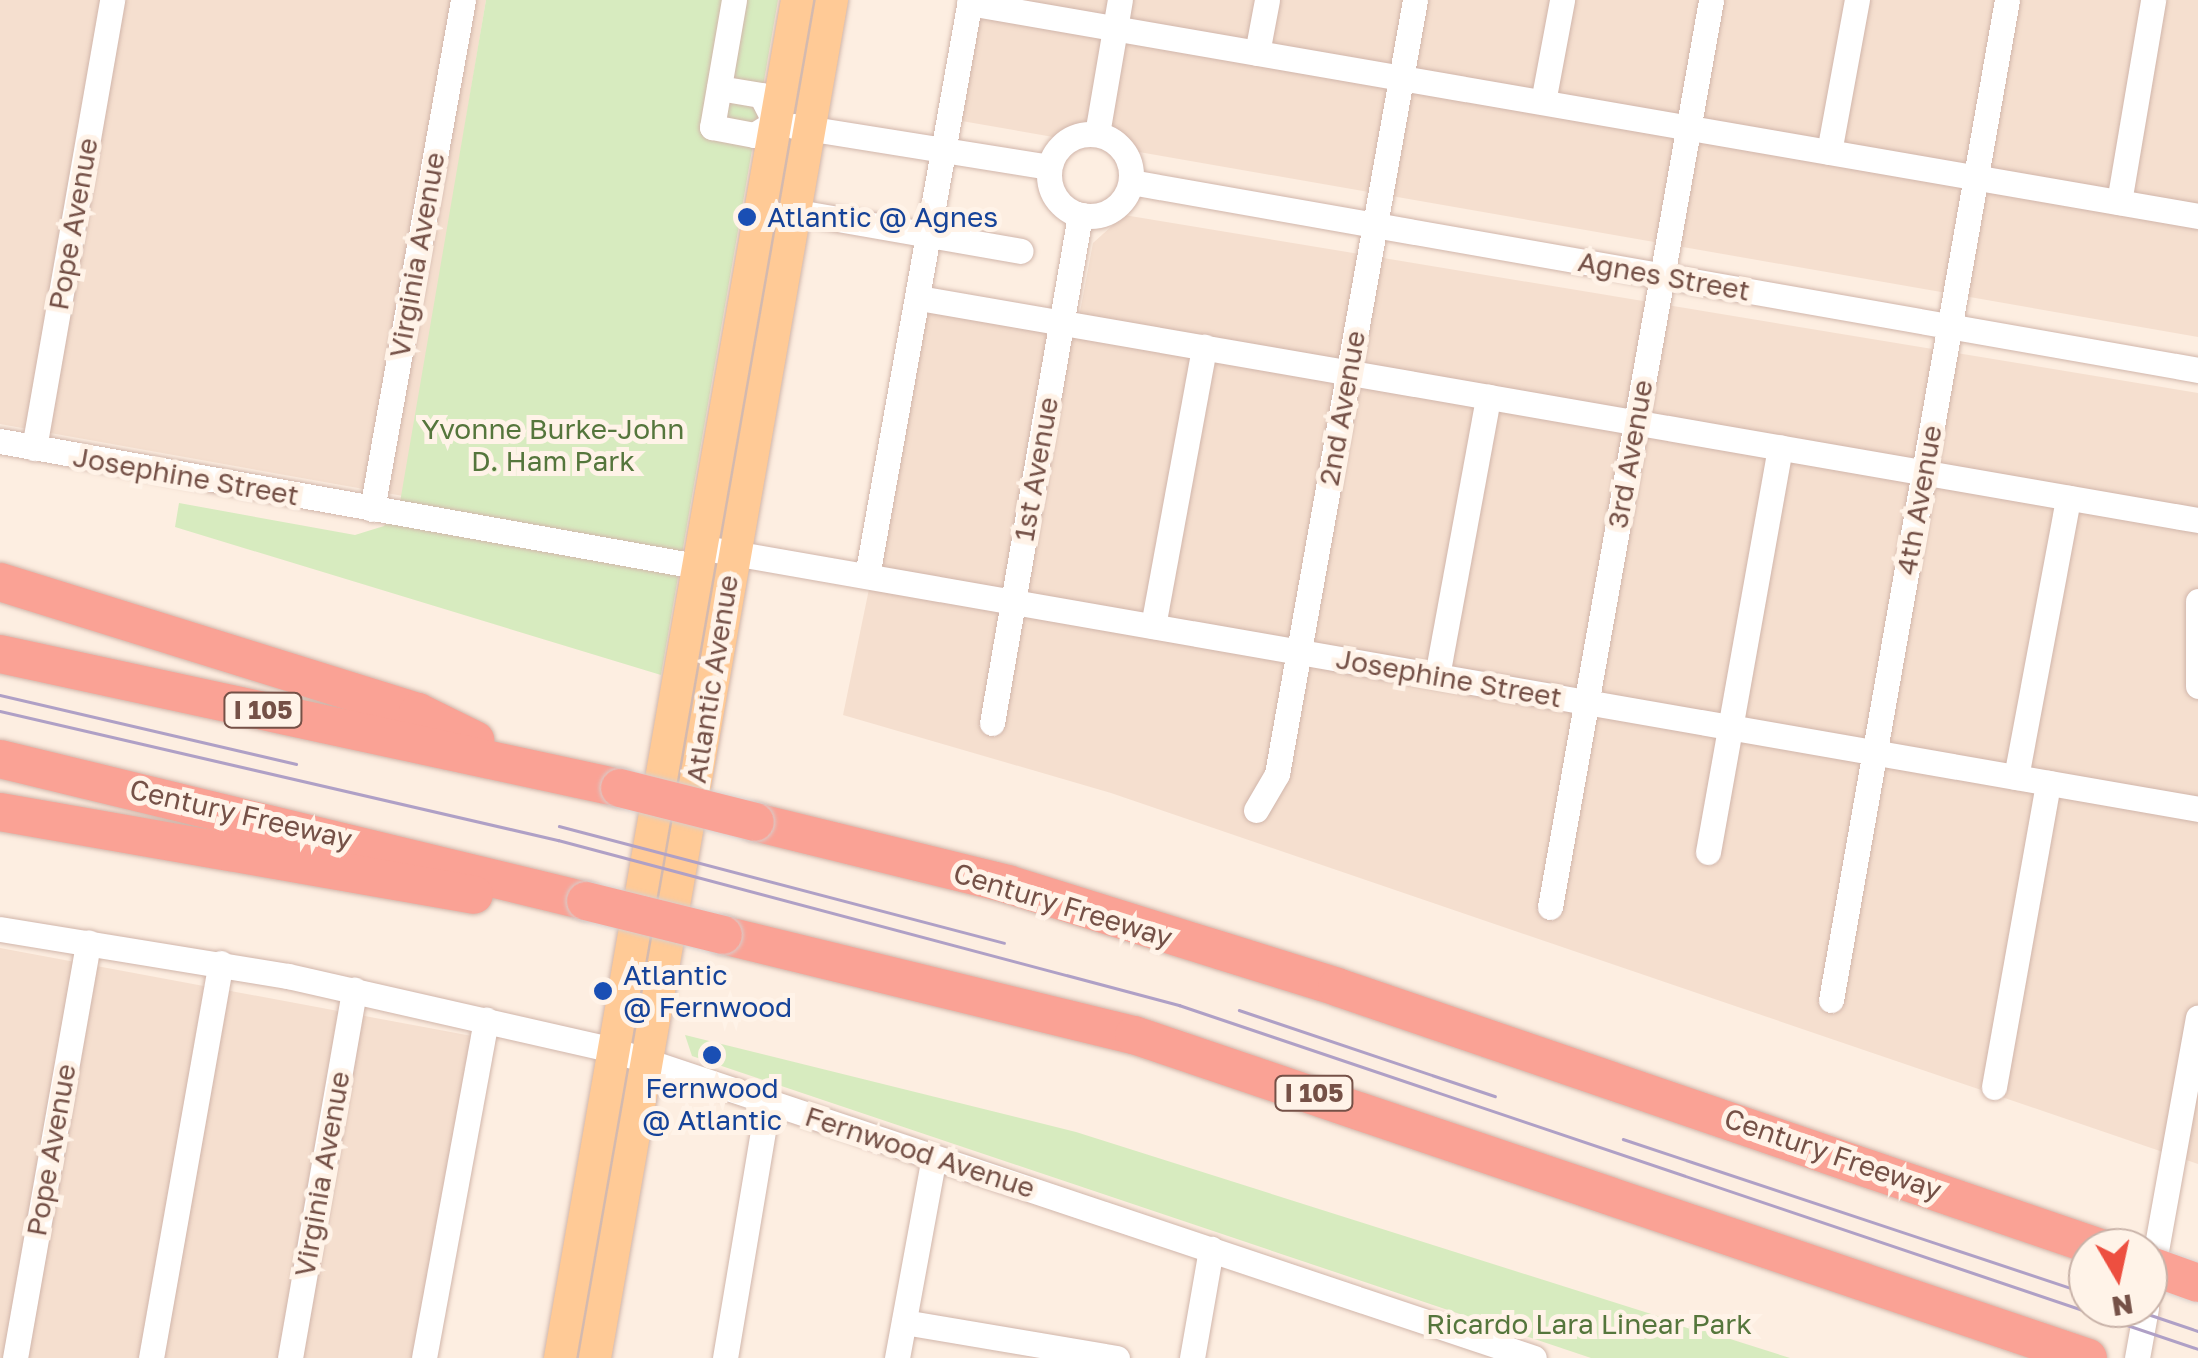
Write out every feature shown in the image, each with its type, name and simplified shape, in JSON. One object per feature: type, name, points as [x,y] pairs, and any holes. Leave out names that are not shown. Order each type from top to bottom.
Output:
[{"type":"highway","points":[[0,584],[418,712],[526,766]]},
{"type":"highway","name":"Century Freeway","points":[[0,654],[526,766],[1006,884],[1337,987],[2068,1237]]},
{"type":"highway","name":"Century Freeway","points":[[0,759],[1134,1036],[2075,1354]]},
{"type":"highway","points":[[0,812],[478,895],[574,899]]},
{"type":"highway","points":[[2168,1272],[2198,1283]]},
{"type":"main road","name":"Atlantic Avenue","points":[[595,1358],[792,211],[791,125],[797,0]]},
{"type":"main road","name":"Atlantic Avenue","points":[[560,1358],[698,556],[791,125],[832,0]]},
{"type":"street","name":"Pope Avenue","points":[[34,448],[112,0]]},
{"type":"street","name":"Virginia Avenue","points":[[372,509],[463,0]]},
{"type":"street","points":[[734,0],[712,127],[754,135],[791,125],[1049,167]]},
{"type":"street","points":[[1096,134],[1120,0]]},
{"type":"street","points":[[1257,52],[1267,0]]},
{"type":"street","name":"2nd Avenue","points":[[1256,810],[1277,774],[1415,0]]},
{"type":"street","points":[[1543,102],[1562,0]]},
{"type":"street","name":"3rd Avenue","points":[[1550,907],[1710,0]]},
{"type":"street","points":[[1829,152],[1857,0]]},
{"type":"street","name":"4th Avenue","points":[[1831,1000],[2007,0]]},
{"type":"street","points":[[2119,202],[2154,0]]},
{"type":"street","points":[[867,576],[969,1],[2198,216]]},
{"type":"street","points":[[719,88],[761,95],[791,125]]},
{"type":"street","points":[[1096,134],[1123,149],[1131,182],[1108,212],[1080,215],[1058,201],[1049,167],[1067,140],[1096,134]]},
{"type":"street","name":"Agnes Street","points":[[1131,182],[2198,370]]},
{"type":"street","points":[[792,211],[1021,250]]},
{"type":"street","name":"1st Avenue","points":[[992,723],[1080,215]]},
{"type":"street","points":[[919,298],[2198,520]]},
{"type":"street","points":[[1154,626],[1204,347]]},
{"type":"street","points":[[2198,370],[2198,381]]},
{"type":"street","points":[[1437,676],[1488,396]]},
{"type":"street","name":"Josephine Street","points":[[0,440],[372,509],[698,556],[733,552],[2198,809]]},
{"type":"street","points":[[1708,852],[1780,447]]},
{"type":"street","points":[[2016,777],[2068,498]]},
{"type":"street","points":[[2198,601],[2198,686]]},
{"type":"street","points":[[1994,1087],[2048,782]]},
{"type":"street","name":"Fernwood Avenue","points":[[0,929],[221,963],[614,1050],[1534,1358]]},
{"type":"street","name":"Pope Avenue","points":[[14,1358],[88,942]]},
{"type":"street","points":[[151,1358],[221,963]]},
{"type":"street","name":"Virginia Avenue","points":[[290,1358],[354,990]]},
{"type":"street","points":[[2160,1228],[2198,1017]]},
{"type":"street","points":[[424,1358],[486,1020]]},
{"type":"street","points":[[725,1358],[768,1102]]},
{"type":"street","points":[[898,1358],[934,1157]]},
{"type":"street","points":[[1192,1358],[1212,1249]]},
{"type":"street","points":[[904,1322],[1117,1358]]},
{"type":"street","points":[[2136,1358],[2142,1328]]},
{"type":"shaded area","points":[[0,0],[486,0],[403,496],[0,424]]},
{"type":"shaded area","points":[[978,0],[2198,0],[2198,337],[956,120]]},
{"type":"shaded area","points":[[1124,215],[2198,393],[2198,1164],[1111,793],[843,715],[927,308],[1076,333],[1093,243]]},
{"type":"shaded area","points":[[0,948],[472,1036],[415,1358],[0,1358]]},
{"type":"green space","name":"Yvonne Burke-John D. Ham Park","points":[[486,0],[778,0],[661,675],[175,527],[179,503],[355,535],[384,526],[399,508]]},
{"type":"green space","name":"Ricardo Lara Linear Park","points":[[685,1035],[1076,1132],[1790,1358],[1591,1358],[692,1056]]},
{"type":"tram line","points":[[0,695],[296,764]]},
{"type":"tram line","points":[[0,711],[558,840],[1179,1005],[2198,1349]]},
{"type":"tram line","points":[[559,826],[1004,943]]},
{"type":"tram line","points":[[1239,1010],[1495,1096]]},
{"type":"tram line","points":[[1623,1139],[2068,1287]]},
{"type":"tram line","points":[[2168,1321],[2198,1331]]},
{"type":"place","name":"Atlantic @ Agnes","points":[[747,217]]},
{"type":"place","name":"Atlantic @ Fernwood","points":[[603,991]]},
{"type":"place","name":"Fernwood @ Atlantic","points":[[712,1055]]}]
